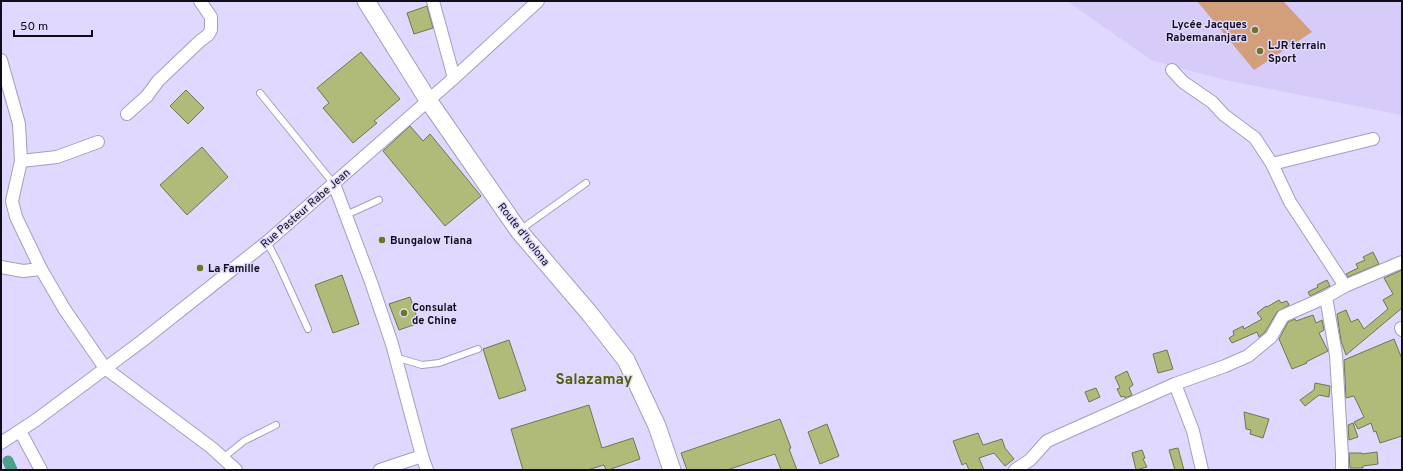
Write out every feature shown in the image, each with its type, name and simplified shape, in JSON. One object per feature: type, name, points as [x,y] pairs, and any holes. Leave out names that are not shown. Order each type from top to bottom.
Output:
[{"type":"main road","name":"Route d'Ivolona","points":[[366,1],[428,100],[519,231],[590,314],[626,360],[657,426],[672,470]]},
{"type":"street","points":[[127,114],[147,96],[158,81],[208,35],[211,30],[211,17],[200,1]]},
{"type":"street","points":[[433,1],[454,78]]},
{"type":"street","name":"Rue Pasteur Rabe Jean","points":[[1,443],[20,431],[142,341],[267,242],[454,78],[538,1]]},
{"type":"street","points":[[1,60],[19,124],[21,161],[12,201],[16,217],[41,269],[65,310],[105,368],[212,448],[236,470]]},
{"type":"street","points":[[1172,70],[1183,82],[1212,102],[1224,115],[1255,138],[1272,164],[1290,202],[1345,286]]},
{"type":"street","points":[[1272,164],[1373,139]]},
{"type":"street","points":[[21,161],[57,157],[98,142]]},
{"type":"street","points":[[334,184],[371,282],[395,357],[427,470]]},
{"type":"street","points":[[1016,470],[1030,460],[1047,441],[1175,384],[1248,356],[1271,337],[1283,316],[1326,297],[1345,286],[1402,262]]},
{"type":"street","points":[[1,267],[23,271],[41,269]]},
{"type":"street","points":[[1326,297],[1336,355],[1342,470]]},
{"type":"street","points":[[1175,384],[1193,431],[1202,470]]},
{"type":"street","points":[[20,431],[41,470]]},
{"type":"street","points":[[380,470],[422,456]]},
{"type":"lane","points":[[260,93],[334,184]]},
{"type":"lane","points":[[519,231],[586,183]]},
{"type":"lane","points":[[346,216],[378,200]]},
{"type":"lane","points":[[267,242],[308,329]]},
{"type":"lane","points":[[395,357],[422,365],[439,363],[478,349]]},
{"type":"lane","points":[[223,458],[244,441],[276,426]]},
{"type":"shaded area","name":"Lycée Jacques Rabemananjara","points":[[1067,1],[1402,1],[1402,115],[1225,80],[1151,60]]},
{"type":"shaded area","name":"LJR terrain Sport","points":[[1197,1],[1283,1],[1312,32],[1254,70]]},
{"type":"building","points":[[427,6],[433,28],[414,34],[407,13]]},
{"type":"building","points":[[361,52],[400,99],[374,121],[377,123],[353,143],[323,108],[329,103],[317,88]]},
{"type":"building","points":[[186,90],[204,108],[188,124],[170,106]]},
{"type":"building","points":[[410,126],[423,141],[430,134],[481,196],[445,226],[383,151]]},
{"type":"building","points":[[202,147],[228,177],[187,215],[160,185]]},
{"type":"building","points":[[1373,252],[1379,264],[1348,277],[1346,274],[1358,268],[1356,264],[1365,260],[1363,257]]},
{"type":"building","points":[[1402,270],[1402,308],[1346,355],[1341,341],[1337,314],[1346,310],[1351,322],[1358,319],[1364,329],[1388,309],[1383,300],[1393,294],[1384,278]]},
{"type":"building","points":[[342,275],[359,324],[333,333],[315,285]]},
{"type":"building","points":[[1327,280],[1330,286],[1310,296],[1308,292]]},
{"type":"building","name":"Consulat de Chine","points":[[410,297],[419,323],[399,330],[389,304]]},
{"type":"building","points":[[1279,300],[1281,303],[1287,301],[1289,305],[1277,312],[1265,332],[1259,337],[1257,332],[1232,343],[1229,338],[1234,335],[1233,331],[1243,326],[1244,329],[1262,319],[1257,313],[1266,306],[1267,307]]},
{"type":"building","points":[[1313,315],[1316,323],[1322,320],[1324,330],[1319,333],[1328,351],[1306,362],[1307,363],[1292,369],[1279,339],[1288,322]]},
{"type":"building","points":[[1394,339],[1402,359],[1402,436],[1380,443],[1376,431],[1374,432],[1371,423],[1358,429],[1354,422],[1364,417],[1354,396],[1346,398],[1344,360]]},
{"type":"building","points":[[509,340],[526,390],[499,399],[483,349]]},
{"type":"building","points":[[1167,350],[1173,369],[1158,373],[1153,354]]},
{"type":"building","points":[[1127,371],[1133,385],[1129,388],[1132,395],[1125,398],[1124,396],[1121,397],[1117,389],[1120,388],[1115,377]]},
{"type":"building","points":[[1315,383],[1330,386],[1329,397],[1319,395],[1305,406],[1300,400],[1314,390]]},
{"type":"building","points":[[1096,388],[1100,397],[1089,402],[1085,392]]},
{"type":"building","points":[[589,405],[602,448],[633,438],[640,459],[608,470],[606,470],[604,465],[587,470],[523,470],[511,429]]},
{"type":"building","points":[[1244,412],[1269,419],[1263,438],[1250,434],[1251,430],[1246,429]]},
{"type":"building","points":[[780,419],[791,448],[789,449],[797,470],[781,470],[775,454],[727,470],[687,470],[681,453]]},
{"type":"building","points":[[1353,423],[1358,437],[1349,440],[1348,425]]},
{"type":"building","points":[[827,424],[839,456],[820,464],[808,432]]},
{"type":"building","points":[[978,433],[983,445],[1002,439],[1005,448],[1014,459],[1005,466],[994,453],[979,458],[984,470],[969,470],[966,463],[962,465],[953,441]]},
{"type":"building","points":[[1178,448],[1184,470],[1175,470],[1169,450]]},
{"type":"building","points":[[1142,450],[1145,458],[1143,459],[1147,467],[1136,470],[1132,453]]},
{"type":"building","points":[[1377,452],[1378,464],[1363,466],[1363,468],[1350,468],[1349,453],[1362,454]]},
{"type":"waterway","points":[[8,461],[12,470]]},
{"type":"place","name":"Lycée Jacques Rabemananjara","points":[[1255,30]]},
{"type":"place","name":"LJR terrain Sport","points":[[1260,51]]},
{"type":"place","name":"Bungalow Tiana","points":[[382,240]]},
{"type":"place","name":"La Famille","points":[[200,268]]},
{"type":"place","name":"Consulat de Chine","points":[[404,313]]},
{"type":"district","name":"Salazamay","points":[[594,379]]}]
